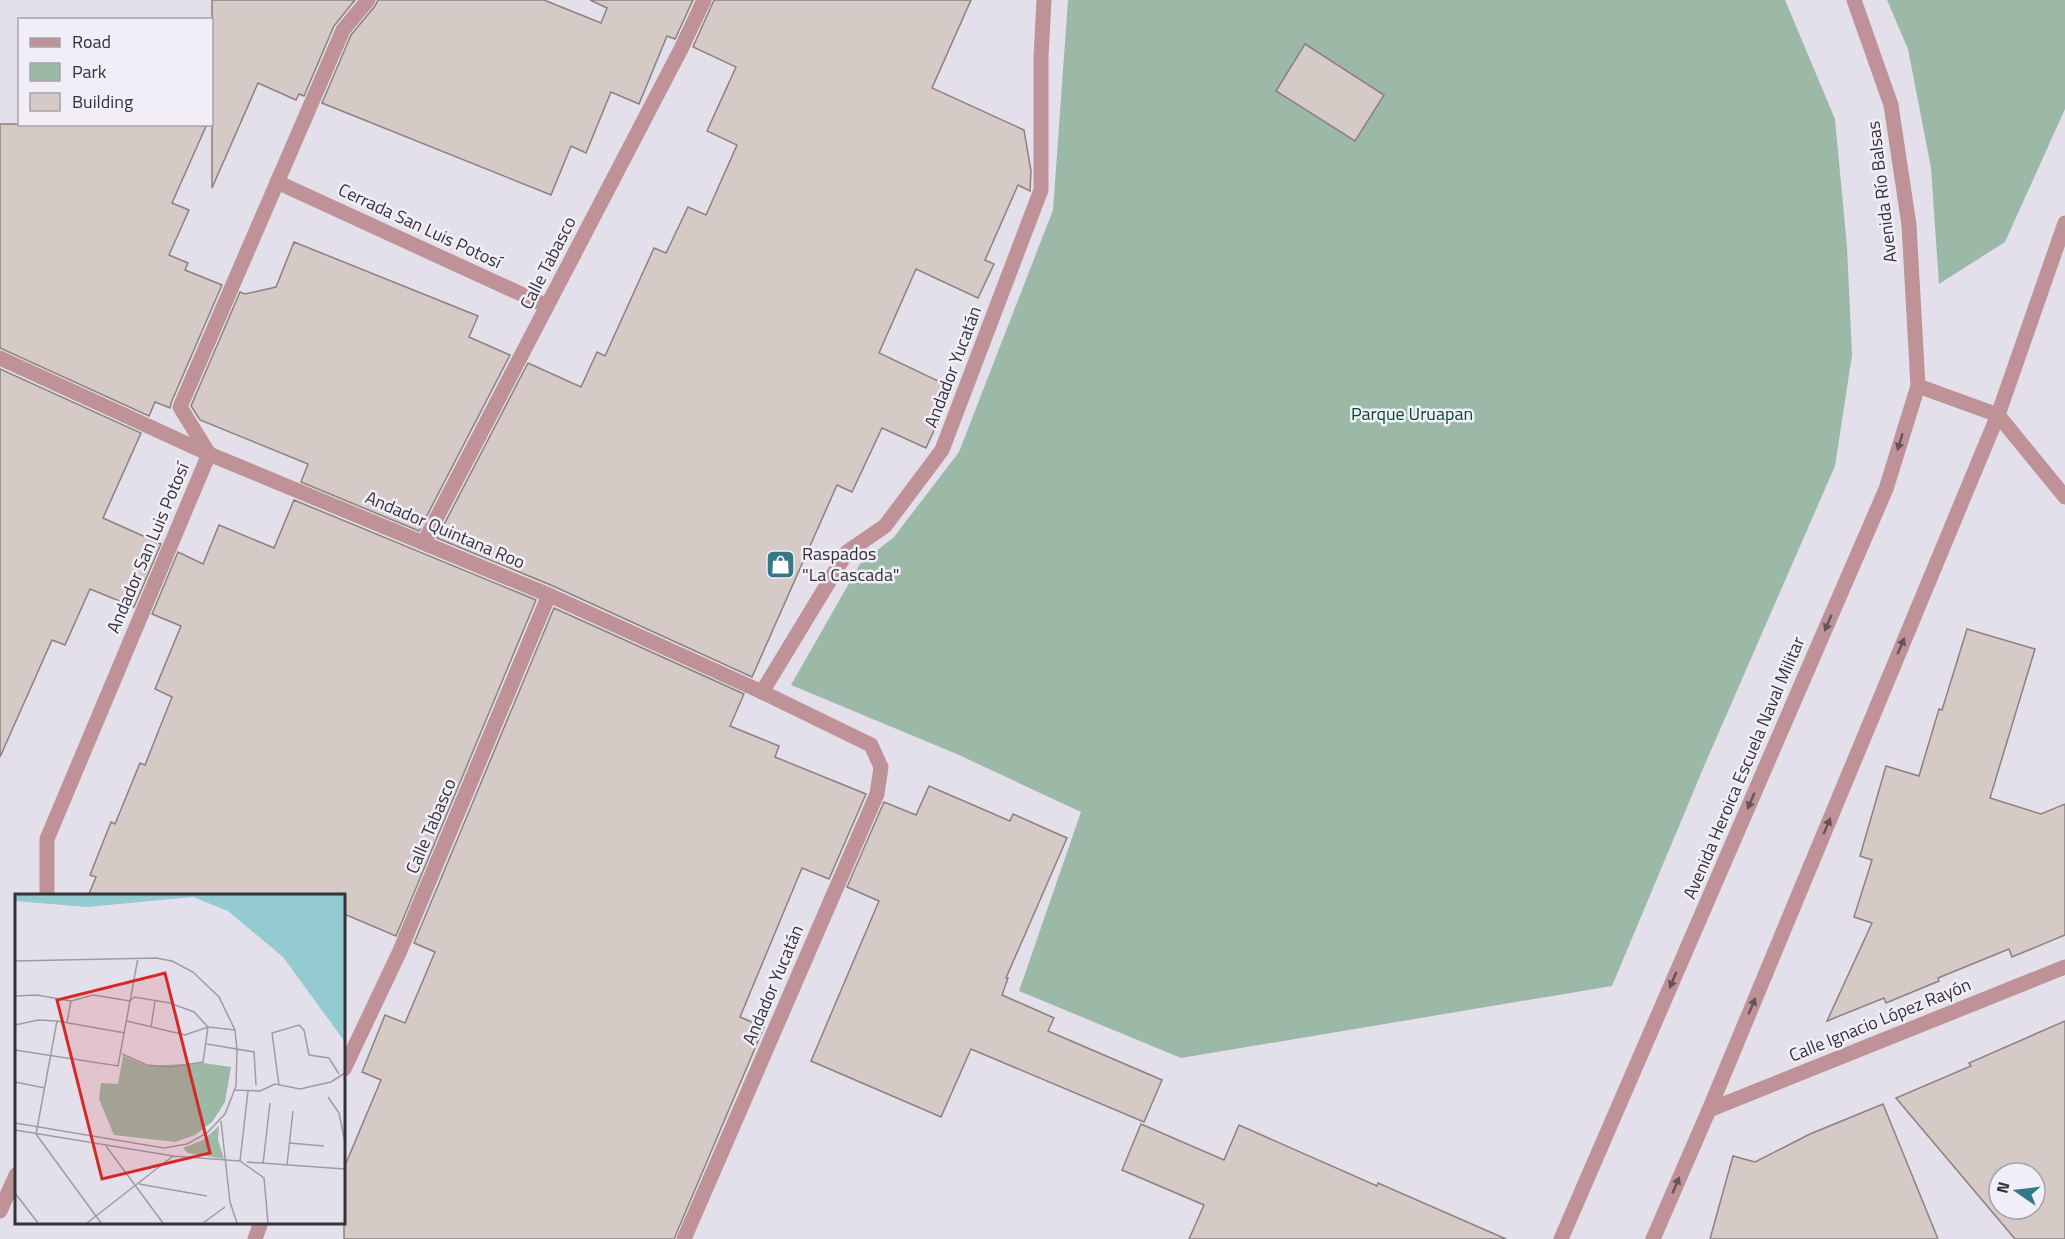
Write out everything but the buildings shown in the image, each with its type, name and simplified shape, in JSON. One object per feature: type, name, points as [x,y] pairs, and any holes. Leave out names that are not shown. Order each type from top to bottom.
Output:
[{"type":"street","name":"Andador San Luis Potosí","points":[[47,894],[47,839],[209,454],[180,408],[343,30],[368,0]]},
{"type":"street","name":"Calle Tabasco","points":[[424,542],[676,59],[704,0]]},
{"type":"street","name":"Andador Yucatán","points":[[762,692],[847,552],[885,526],[942,450],[1041,190],[1041,57],[1044,0]]},
{"type":"street","name":"Avenida Río Balsas","points":[[1854,0],[1891,105],[1909,225],[1918,386]]},
{"type":"street","name":"Cerrada San Luis Potosí","points":[[277,182],[547,306]]},
{"type":"street","points":[[1653,1239],[1998,414],[2065,223]]},
{"type":"street","name":"Andador Quintana Roo","points":[[0,358],[209,454],[549,595],[762,692],[871,745]]},
{"type":"street","points":[[1918,386],[1998,414],[2065,497]]},
{"type":"street","name":"Avenida Heroica Escuela Naval Militar","points":[[1561,1239],[1886,489],[1918,386]]},
{"type":"street","name":"Calle Tabasco","points":[[345,1067],[399,953],[549,595]]},
{"type":"street","name":"Andador Yucatán","points":[[684,1239],[877,794],[881,767],[871,745]]},
{"type":"street","name":"Calle Ignacio López Rayón","points":[[1708,1110],[2065,967]]},
{"type":"street","points":[[0,1211],[15,1176]]},
{"type":"street","points":[[255,1239],[260,1224]]},
{"type":"green space","name":"Parque Uruapan","points":[[1068,0],[1785,0],[1835,119],[1847,247],[1852,355],[1835,466],[1705,764],[1612,986],[1181,1058],[1019,991],[1081,812],[959,755],[791,685],[860,564],[894,537],[959,452],[1053,210]]},
{"type":"green space","points":[[1887,0],[2065,0],[2065,109],[2005,242],[1939,284],[1931,168],[1908,49]]},
{"type":"place","name":"Raspados \"La Cascada\"","points":[[781,564]]}]
